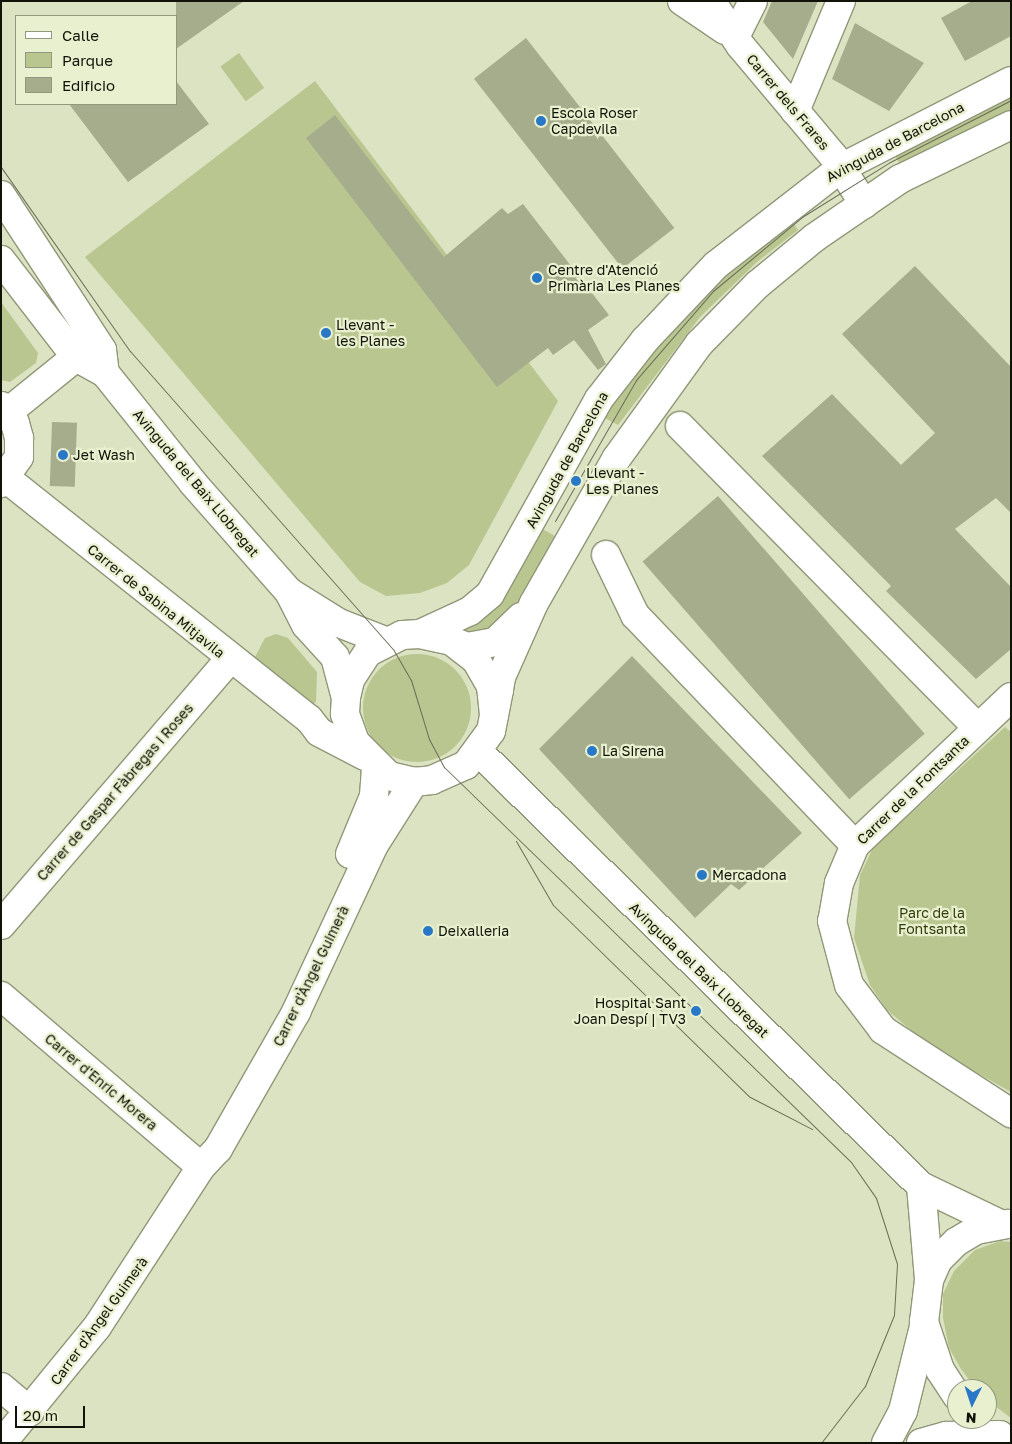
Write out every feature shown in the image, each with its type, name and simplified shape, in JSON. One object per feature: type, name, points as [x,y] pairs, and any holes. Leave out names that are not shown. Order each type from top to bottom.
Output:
[{"type":"street","name":"Carrer dels Frares","points":[[682,1],[735,36]]},
{"type":"street","name":"Carrer dels Frares","points":[[712,1],[735,36],[841,168],[864,204]]},
{"type":"street","points":[[735,36],[753,1]]},
{"type":"street","points":[[795,111],[841,1]]},
{"type":"street","name":"Avinguda de Barcelona","points":[[420,634],[470,611],[490,594],[599,399],[670,311],[762,226],[841,168],[1011,81]]},
{"type":"street","points":[[534,603],[496,642],[466,647],[452,641],[420,634],[385,641],[358,666],[346,706],[370,762],[414,782],[449,774],[479,752],[494,715],[501,676],[534,603],[616,459],[699,344],[757,285],[864,204],[900,179],[1011,125]]},
{"type":"street","name":"Avinguda del Baix Llobregat","points":[[1,196],[102,350],[105,372]]},
{"type":"street","name":"Avinguda del Baix Llobregat","points":[[1,260],[76,357],[105,372],[193,483],[289,592],[306,624],[336,657],[346,706]]},
{"type":"street","points":[[4,481],[19,457],[19,438],[4,409],[76,357]]},
{"type":"street","points":[[680,426],[978,727]]},
{"type":"street","name":"Carrer de Sabina Mitjavila","points":[[4,481],[229,660],[309,719],[319,732],[370,762]]},
{"type":"street","points":[[606,555],[635,615],[855,845]]},
{"type":"street","name":"Avinguda del Baix Llobregat","points":[[289,592],[339,622],[385,641]]},
{"type":"street","points":[[452,641],[476,660],[491,686],[494,715]]},
{"type":"street","name":"Carrer de Gaspar Fàbregas i Roses","points":[[1,925],[229,660]]},
{"type":"street","name":"Carrer de la Fontsanta","points":[[1011,697],[855,845],[839,882],[832,921],[849,985],[883,1030],[906,1050],[1011,1113]]},
{"type":"street","points":[[309,719],[346,706]]},
{"type":"street","name":"Avinguda del Baix Llobregat","points":[[479,752],[921,1186],[1008,1223]]},
{"type":"street","name":"Carrer d'Àngel Guimerà","points":[[201,1167],[207,1144],[251,1064],[367,819],[370,762]]},
{"type":"street","name":"Carrer d'Àngel Guimerà","points":[[2,1443],[30,1412],[97,1327],[201,1167],[218,1149],[265,1069],[374,845],[414,782]]},
{"type":"street","name":"Carrer d'Enric Morera","points":[[1,996],[201,1167]]},
{"type":"street","points":[[886,1443],[903,1411],[924,1322],[929,1280],[921,1186]]},
{"type":"street","points":[[929,1280],[938,1260],[956,1242],[976,1230],[1008,1223]]},
{"type":"street","points":[[924,1322],[940,1370],[947,1381]]},
{"type":"street","points":[[1,1387],[30,1412]]},
{"type":"street","points":[[921,1443],[946,1436],[997,1432]]},
{"type":"green space","points":[[239,53],[264,88],[246,101],[220,67]]},
{"type":"green space","name":"Llevant - les Planes","points":[[315,81],[558,401],[469,565],[447,583],[420,593],[386,596],[360,582],[85,257]]},
{"type":"green space","points":[[1011,92],[1011,110],[901,166],[892,151]]},
{"type":"green space","points":[[788,215],[798,230],[757,262],[700,317],[618,425],[599,415],[672,321]]},
{"type":"green space","points":[[1,302],[38,353],[36,363],[10,382],[1,380]]},
{"type":"green space","points":[[537,526],[555,536],[505,625],[474,635],[461,630]]},
{"type":"green space","points":[[204,617],[255,657],[265,638],[276,634],[288,638],[317,672],[316,702],[311,705],[201,621]]},
{"type":"green space","points":[[417,654],[438,658],[455,670],[467,687],[471,708],[467,729],[455,746],[438,758],[417,762],[396,758],[379,746],[367,729],[363,708],[367,687],[379,670],[396,658]]},
{"type":"green space","name":"Parc de la Fontsanta","points":[[1005,727],[1011,732],[1011,1092],[931,1047],[887,1010],[870,985],[854,938],[860,875],[873,848]]},
{"type":"green space","points":[[1000,1241],[1011,1242],[1011,1418],[997,1408],[997,1379],[968,1379],[949,1348],[943,1318],[943,1294],[954,1271],[975,1250]]},
{"type":"building","points":[[176,1],[244,1],[178,48],[178,15],[176,15]]},
{"type":"building","points":[[772,1],[818,1],[793,59],[763,22]]},
{"type":"building","points":[[972,1],[1011,1],[1011,36],[965,61],[941,18]]},
{"type":"building","points":[[855,23],[924,63],[889,111],[832,79]]},
{"type":"building","points":[[526,38],[674,228],[622,269],[474,79]]},
{"type":"building","points":[[178,84],[209,124],[128,182],[70,105],[178,105]]},
{"type":"building","points":[[335,115],[444,257],[502,208],[508,214],[523,204],[609,315],[588,330],[606,364],[598,370],[574,340],[553,355],[548,348],[497,387],[306,138]]},
{"type":"building","points":[[915,266],[1011,367],[1011,513],[996,498],[955,529],[1011,587],[1011,649],[976,679],[886,591],[891,586],[762,456],[832,394],[901,465],[935,433],[842,334]]},
{"type":"building","name":"Jet Wash","points":[[52,422],[77,423],[75,487],[50,486]]},
{"type":"building","points":[[718,496],[925,734],[849,799],[643,562]]},
{"type":"building","points":[[632,656],[802,833],[739,890],[731,884],[695,918],[539,749]]},
{"type":"tram line","points":[[555,521],[636,380],[713,291],[802,217],[890,162],[1011,100]]},
{"type":"tram line","points":[[1,167],[130,351],[393,649],[411,680],[429,739],[444,767],[851,1162],[876,1198],[897,1264],[894,1315],[865,1386],[821,1443]]},
{"type":"tram line","points":[[516,841],[553,905],[750,1097],[812,1129]]},
{"type":"place","name":"Escola Roser Capdevila","points":[[541,121]]},
{"type":"place","name":"Centre d'Atenció Primària Les Planes","points":[[537,278]]},
{"type":"place","name":"Llevant - les Planes","points":[[326,333]]},
{"type":"place","name":"Jet Wash","points":[[63,455]]},
{"type":"place","name":"Llevant - Les Planes","points":[[576,481]]},
{"type":"place","name":"La Sirena","points":[[592,751]]},
{"type":"place","name":"Mercadona","points":[[702,875]]},
{"type":"place","name":"Deixalleria","points":[[428,931]]},
{"type":"place","name":"Hospital Sant Joan Despí | TV3","points":[[696,1011]]}]
